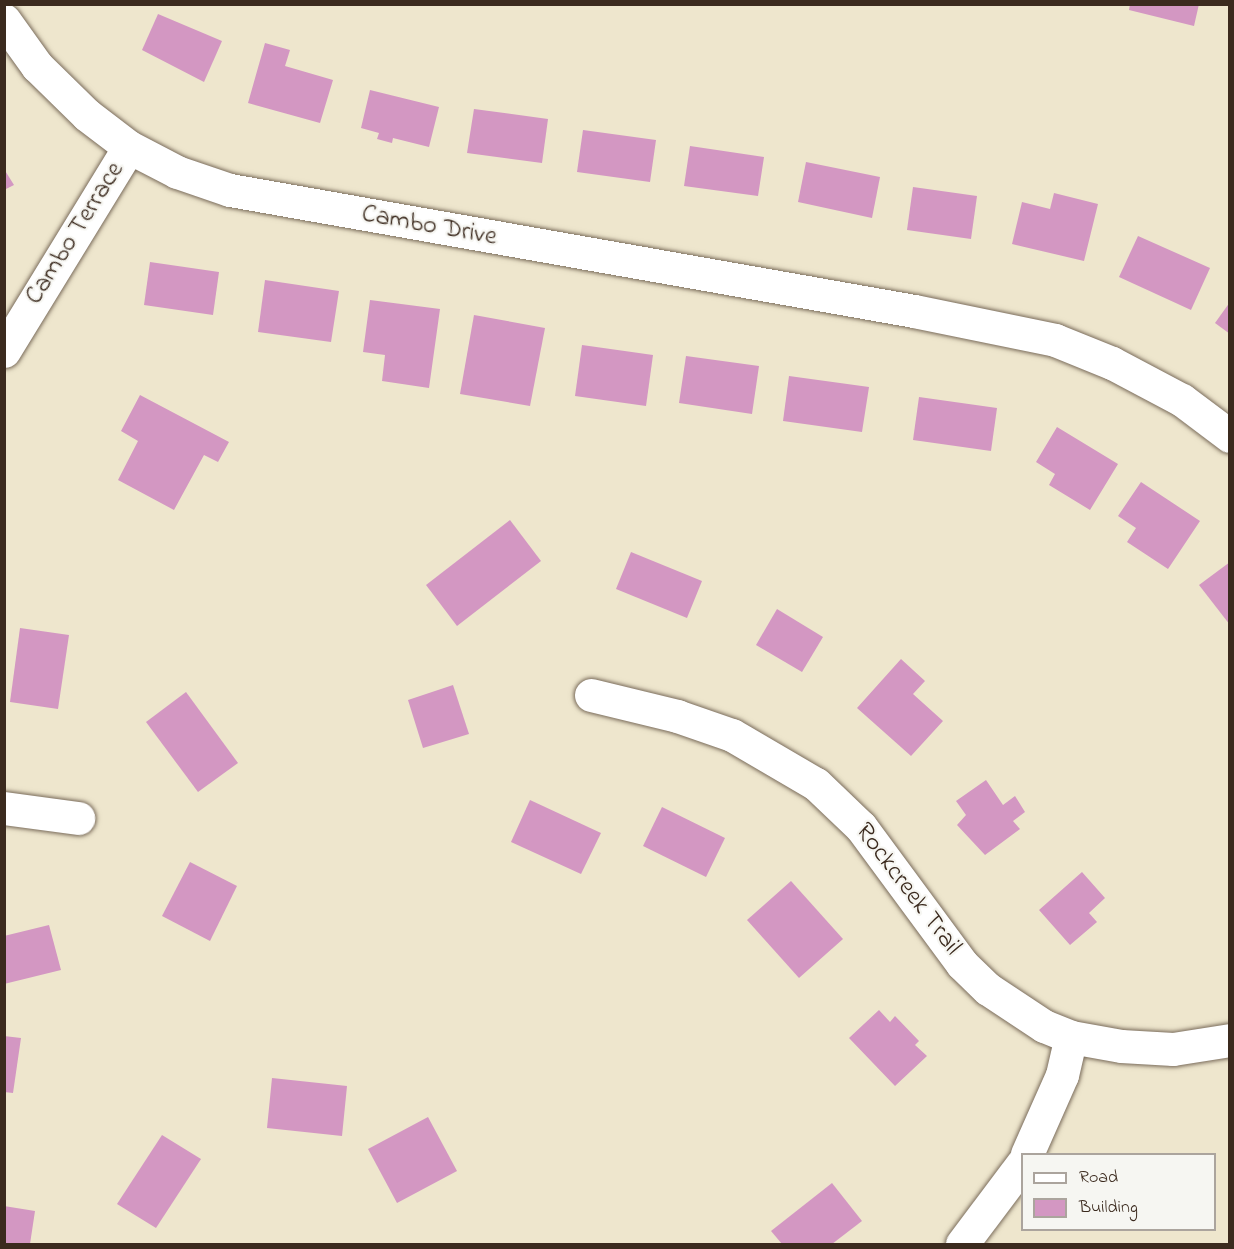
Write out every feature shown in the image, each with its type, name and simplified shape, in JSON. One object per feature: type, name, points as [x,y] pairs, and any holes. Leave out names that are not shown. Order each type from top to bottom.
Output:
[{"type":"street","name":"Cambo Drive","points":[[4,20],[37,66],[87,115],[129,147],[177,172],[274,200],[914,311],[1055,340],[1103,359],[1182,400],[1230,436]]},
{"type":"street","name":"Cambo Terrace","points":[[4,351],[129,147]]},
{"type":"street","name":"Rockcreek Trail","points":[[591,696],[677,716],[732,735],[816,784],[861,827],[962,964],[1014,1007],[1044,1026],[1071,1037],[1121,1046],[1173,1049],[1230,1040]]},
{"type":"street","points":[[4,808],[78,818]]},
{"type":"street","points":[[1028,1153],[1062,1075],[1071,1037]]},
{"type":"street","points":[[962,1245],[1021,1167]]},
{"type":"building","points":[[1130,4],[1199,4],[1194,26],[1129,10]]},
{"type":"building","points":[[158,14],[222,41],[204,82],[142,50]]},
{"type":"building","points":[[265,43],[290,50],[285,66],[333,80],[320,123],[248,103]]},
{"type":"building","points":[[370,90],[439,107],[429,147],[393,138],[392,143],[377,139],[379,133],[361,128]]},
{"type":"building","points":[[474,109],[548,119],[542,163],[467,153]]},
{"type":"building","points":[[583,130],[656,140],[650,182],[577,172]]},
{"type":"building","points":[[690,146],[764,157],[758,196],[684,186]]},
{"type":"building","points":[[806,162],[880,177],[872,218],[798,202]]},
{"type":"building","points":[[4,169],[14,185],[4,190]]},
{"type":"building","points":[[913,187],[977,196],[971,239],[907,230]]},
{"type":"building","points":[[1054,193],[1098,204],[1084,261],[1012,244],[1022,202],[1050,209]]},
{"type":"building","points":[[1138,236],[1210,268],[1191,310],[1119,277]]},
{"type":"building","points":[[150,262],[219,272],[213,315],[144,305]]},
{"type":"building","points":[[265,280],[339,291],[331,342],[258,332]]},
{"type":"building","points":[[370,300],[440,309],[429,388],[382,381],[385,355],[363,352]]},
{"type":"building","points":[[1230,302],[1230,334],[1215,323]]},
{"type":"building","points":[[474,315],[545,328],[530,406],[460,394]]},
{"type":"building","points":[[582,345],[653,355],[646,406],[575,396]]},
{"type":"building","points":[[686,356],[759,366],[752,414],[679,403]]},
{"type":"building","points":[[789,376],[869,387],[862,432],[783,421]]},
{"type":"building","points":[[140,395],[229,442],[218,462],[204,455],[174,510],[118,480],[138,441],[121,431]]},
{"type":"building","points":[[919,397],[997,408],[991,451],[913,440]]},
{"type":"building","points":[[1057,427],[1118,464],[1090,510],[1049,485],[1055,474],[1036,462]]},
{"type":"building","points":[[1141,482],[1200,521],[1168,569],[1127,542],[1136,528],[1118,516]]},
{"type":"building","points":[[510,520],[541,561],[457,626],[426,585]]},
{"type":"building","points":[[631,552],[702,581],[687,618],[616,589]]},
{"type":"building","points":[[1230,562],[1230,625],[1199,585]]},
{"type":"building","points":[[777,609],[823,637],[802,672],[756,645]]},
{"type":"building","points":[[20,628],[69,635],[58,709],[10,702]]},
{"type":"building","points":[[901,659],[925,681],[913,694],[943,721],[911,756],[857,708]]},
{"type":"building","points":[[453,685],[469,734],[423,748],[408,700]]},
{"type":"building","points":[[186,692],[238,763],[198,792],[146,722]]},
{"type":"building","points":[[986,780],[1003,805],[1015,796],[1025,812],[1013,821],[1020,829],[985,855],[957,825],[966,815],[956,801]]},
{"type":"building","points":[[530,800],[601,833],[581,874],[511,842]]},
{"type":"building","points":[[662,807],[725,838],[706,877],[643,846]]},
{"type":"building","points":[[190,862],[237,886],[210,941],[162,916]]},
{"type":"building","points":[[1082,872],[1105,898],[1089,913],[1097,922],[1070,945],[1039,910]]},
{"type":"building","points":[[791,881],[843,939],[799,978],[747,920]]},
{"type":"building","points":[[49,925],[61,970],[4,984],[4,936]]},
{"type":"building","points":[[879,1010],[890,1022],[895,1016],[919,1041],[915,1045],[927,1056],[895,1086],[849,1038]]},
{"type":"building","points":[[4,1036],[21,1038],[13,1093],[4,1092]]},
{"type":"building","points":[[272,1078],[347,1086],[342,1136],[267,1128]]},
{"type":"building","points":[[428,1117],[457,1171],[397,1203],[368,1149]]},
{"type":"building","points":[[162,1135],[201,1159],[156,1228],[117,1204]]},
{"type":"building","points":[[832,1183],[862,1221],[832,1244],[782,1244],[771,1231]]},
{"type":"building","points":[[4,1206],[35,1211],[30,1244],[4,1244]]}]
